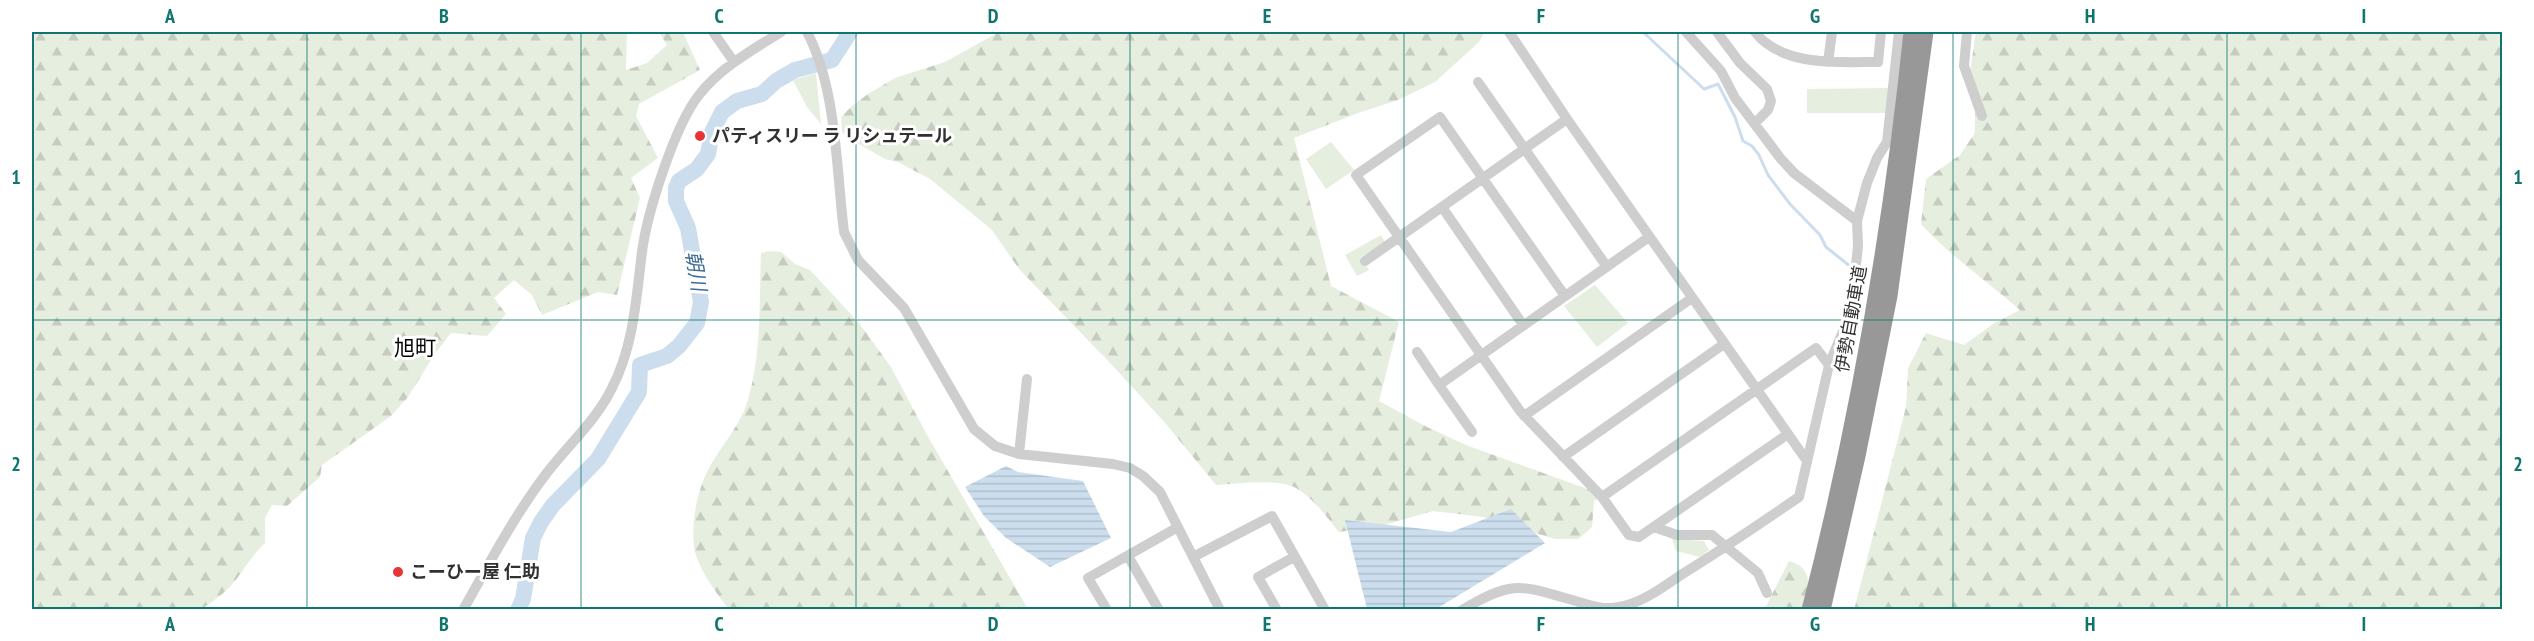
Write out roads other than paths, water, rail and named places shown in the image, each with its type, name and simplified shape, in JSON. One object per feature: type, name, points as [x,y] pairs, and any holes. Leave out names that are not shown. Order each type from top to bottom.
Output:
[{"type":"highway","name":"伊勢自動車道","points":[[1823,609],[1852,455],[1893,187],[1911,32]]},
{"type":"highway","name":"伊勢自動車道","points":[[1809,609],[1852,455],[1890,296],[1926,32]]},
{"type":"street","points":[[713,32],[734,62]]},
{"type":"street","points":[[463,609],[536,488],[598,412],[612,389],[631,339],[648,217],[687,111],[699,94],[734,62],[781,32]]},
{"type":"street","points":[[807,32],[821,60],[827,86],[844,232],[852,251],[867,270],[900,302],[974,429],[995,446],[1019,454],[1113,464],[1130,468],[1143,476],[1160,492],[1220,609]]},
{"type":"street","points":[[1509,32],[1567,119],[1806,461]]},
{"type":"street","points":[[1686,32],[1721,71],[1735,98],[1794,174],[1857,221]]},
{"type":"street","points":[[1717,32],[1740,63],[1767,89],[1771,101],[1768,110],[1755,123]]},
{"type":"street","points":[[1755,32],[1769,45],[1785,53],[1828,62],[1878,62],[1881,32]]},
{"type":"street","points":[[1828,62],[1832,32]]},
{"type":"street","points":[[1469,608],[1497,591],[1517,587],[1532,588],[1599,608],[1619,607],[1642,599],[1727,546],[1799,496],[1829,365],[1851,312],[1858,246],[1857,221],[1867,183],[1877,158],[1887,142],[1899,32]]},
{"type":"street","points":[[1967,32],[1964,66],[1982,116]]},
{"type":"street","points":[[1478,82],[1607,267]]},
{"type":"street","points":[[1565,296],[1440,117],[1356,175],[1524,416],[1602,497],[1629,535],[1639,537],[1788,434]]},
{"type":"street","points":[[1365,261],[1567,119]]},
{"type":"street","points":[[1442,207],[1523,326]]},
{"type":"street","points":[[1439,385],[1649,237]]},
{"type":"street","points":[[1524,416],[1692,298]]},
{"type":"street","points":[[1563,457],[1724,344]]},
{"type":"street","points":[[1602,497],[1816,348],[1829,365]]},
{"type":"street","points":[[1417,352],[1472,432]]},
{"type":"street","points":[[1019,454],[1027,379]]},
{"type":"street","points":[[1193,557],[1272,516],[1325,609]]},
{"type":"street","points":[[1107,609],[1088,578],[1178,527]]},
{"type":"street","points":[[1654,527],[1677,535],[1712,535],[1758,573],[1767,593]]},
{"type":"street","points":[[1128,556],[1159,609]]},
{"type":"street","points":[[1277,609],[1258,577],[1294,557]]},
{"type":"water","points":[[1006,466],[1018,472],[1083,481],[1111,538],[1050,567],[1006,538],[984,516],[965,487]]},
{"type":"water","points":[[1511,509],[1545,543],[1436,609],[1367,609],[1345,520],[1451,532]]},
{"type":"waterway","name":"朝川","points":[[518,610],[523,599],[533,538],[541,522],[553,505],[598,459],[639,392],[640,365],[667,356],[679,346],[697,323],[701,302],[688,228],[676,201],[676,188],[679,181],[697,169],[708,154],[712,132],[722,112],[737,101],[762,94],[776,81],[795,70],[832,60],[850,32]]},
{"type":"waterway","points":[[1643,32],[1704,89],[1718,84],[1735,117],[1743,141],[1752,146],[1768,175],[1790,204],[1820,235],[1826,247],[1851,267]]},
{"type":"place","name":"パティスリー ラ リシュテール","points":[[700,136]]},
{"type":"place","name":"こーひー屋 仁助","points":[[398,572]]},
{"type":"district","name":"旭町","points":[[415,348]]}]
